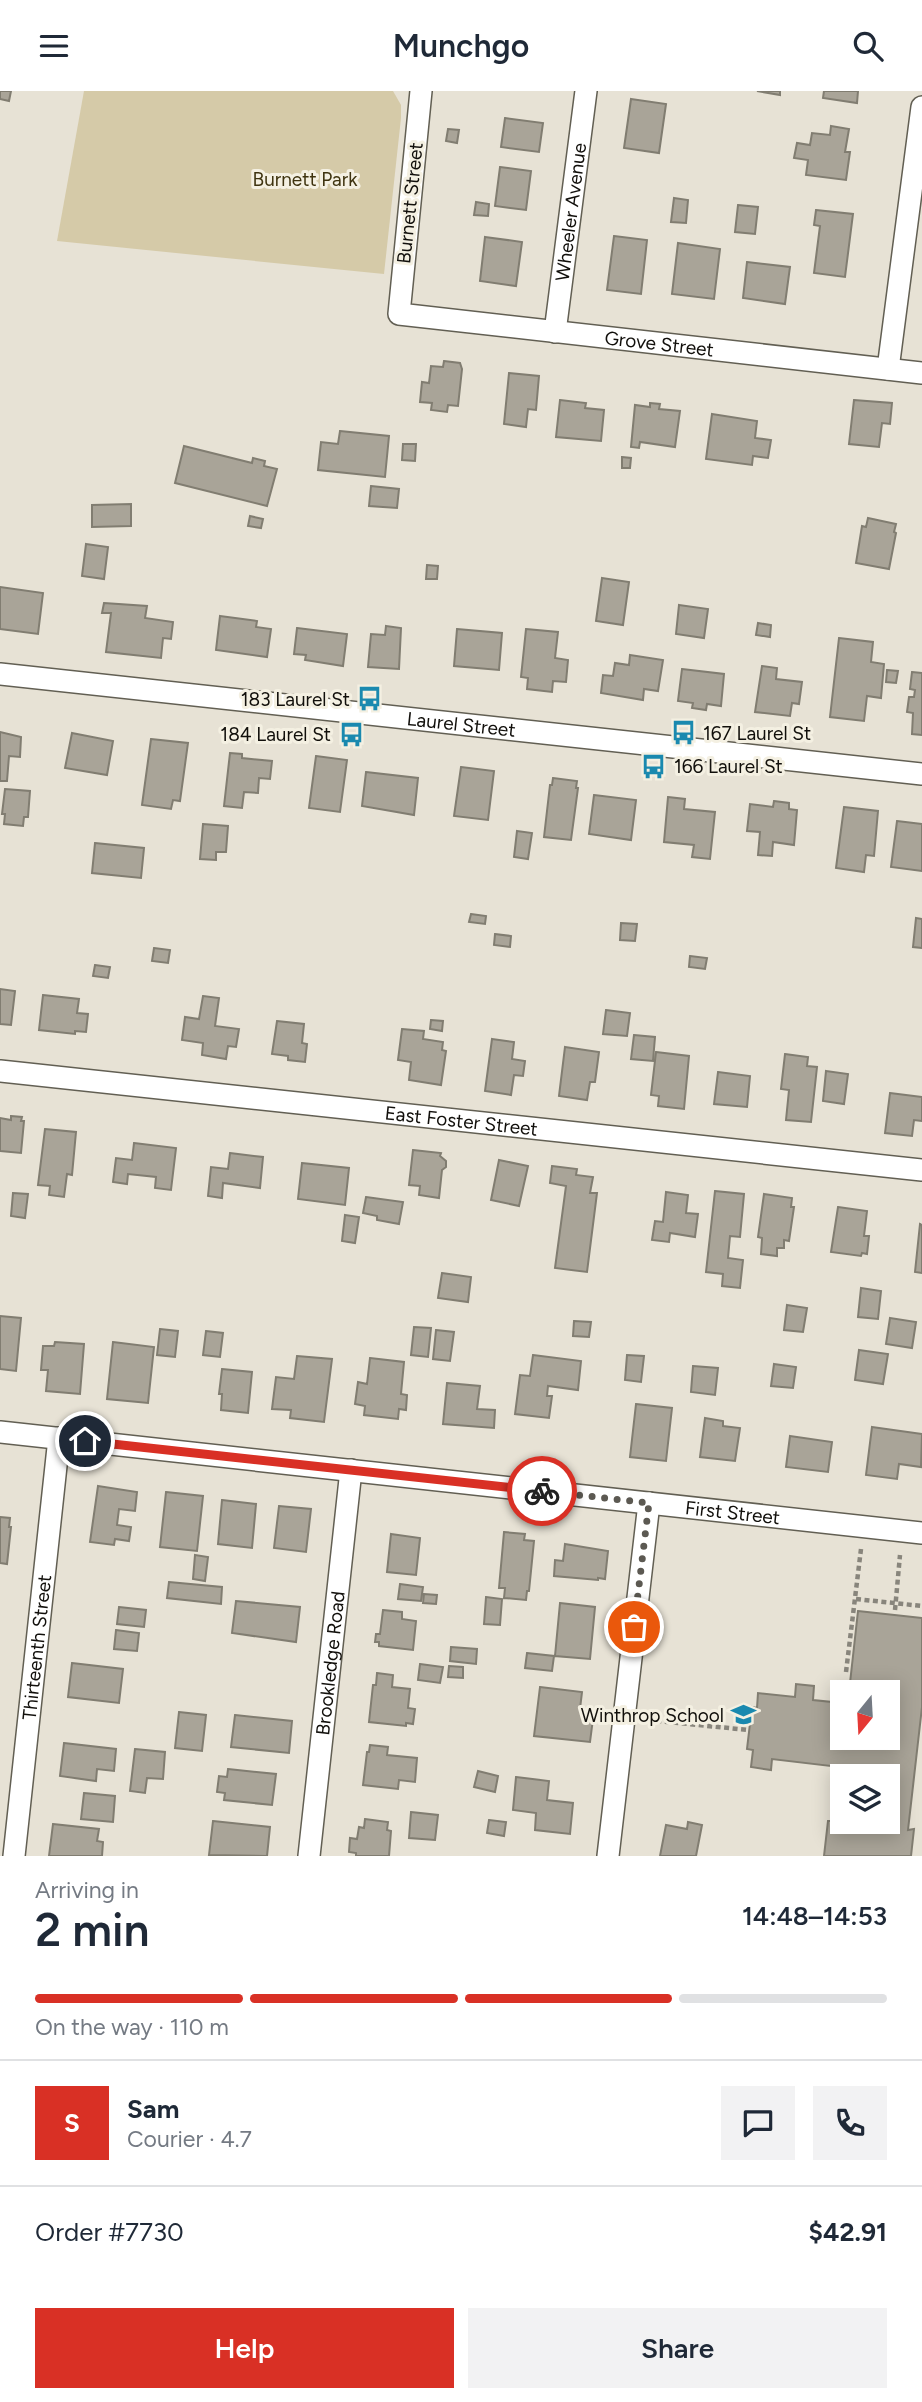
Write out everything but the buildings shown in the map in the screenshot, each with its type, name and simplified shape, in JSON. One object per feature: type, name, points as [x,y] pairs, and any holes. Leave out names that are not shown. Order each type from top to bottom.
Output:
[{"type":"street","name":"Burnett Street","points":[[399,314],[421,91]]},
{"type":"street","name":"Wheeler Avenue","points":[[555,332],[586,91]]},
{"type":"street","points":[[888,369],[922,107]]},
{"type":"street","name":"Grove Street","points":[[399,314],[922,373]]},
{"type":"street","name":"Laurel Street","points":[[0,674],[922,774]]},
{"type":"street","name":"East Foster Street","points":[[0,1070],[922,1170]]},
{"type":"street","name":"First Street","points":[[0,1432],[912,1532]]},
{"type":"street","name":"Thirteenth Street","points":[[13,1856],[59,1439]]},
{"type":"street","name":"Brookledge Road","points":[[309,1856],[351,1470]]},
{"type":"street","points":[[608,1856],[649,1503]]},
{"type":"path","points":[[895,1610],[912,1532]]},
{"type":"path","points":[[846,1672],[861,1548]]},
{"type":"path","points":[[856,1599],[922,1606]]},
{"type":"path","points":[[640,1719],[748,1730]]},
{"type":"green space","name":"Burnett Park","points":[[84,91],[393,91],[401,105],[401,118],[384,274],[57,241]]},
{"type":"way so far","points":[[542,1491],[649,1503],[634,1627]]},
{"type":"place","name":"183 Laurel St","points":[[370,699]]},
{"type":"place","name":"167 Laurel St","points":[[683,733]]},
{"type":"place","name":"184 Laurel St","points":[[351,734]]},
{"type":"place","name":"166 Laurel St","points":[[654,766]]},
{"type":"place","name":"Winthrop School","points":[[744,1715]]},
{"type":"route","points":[[85,1441],[542,1491]]}]
